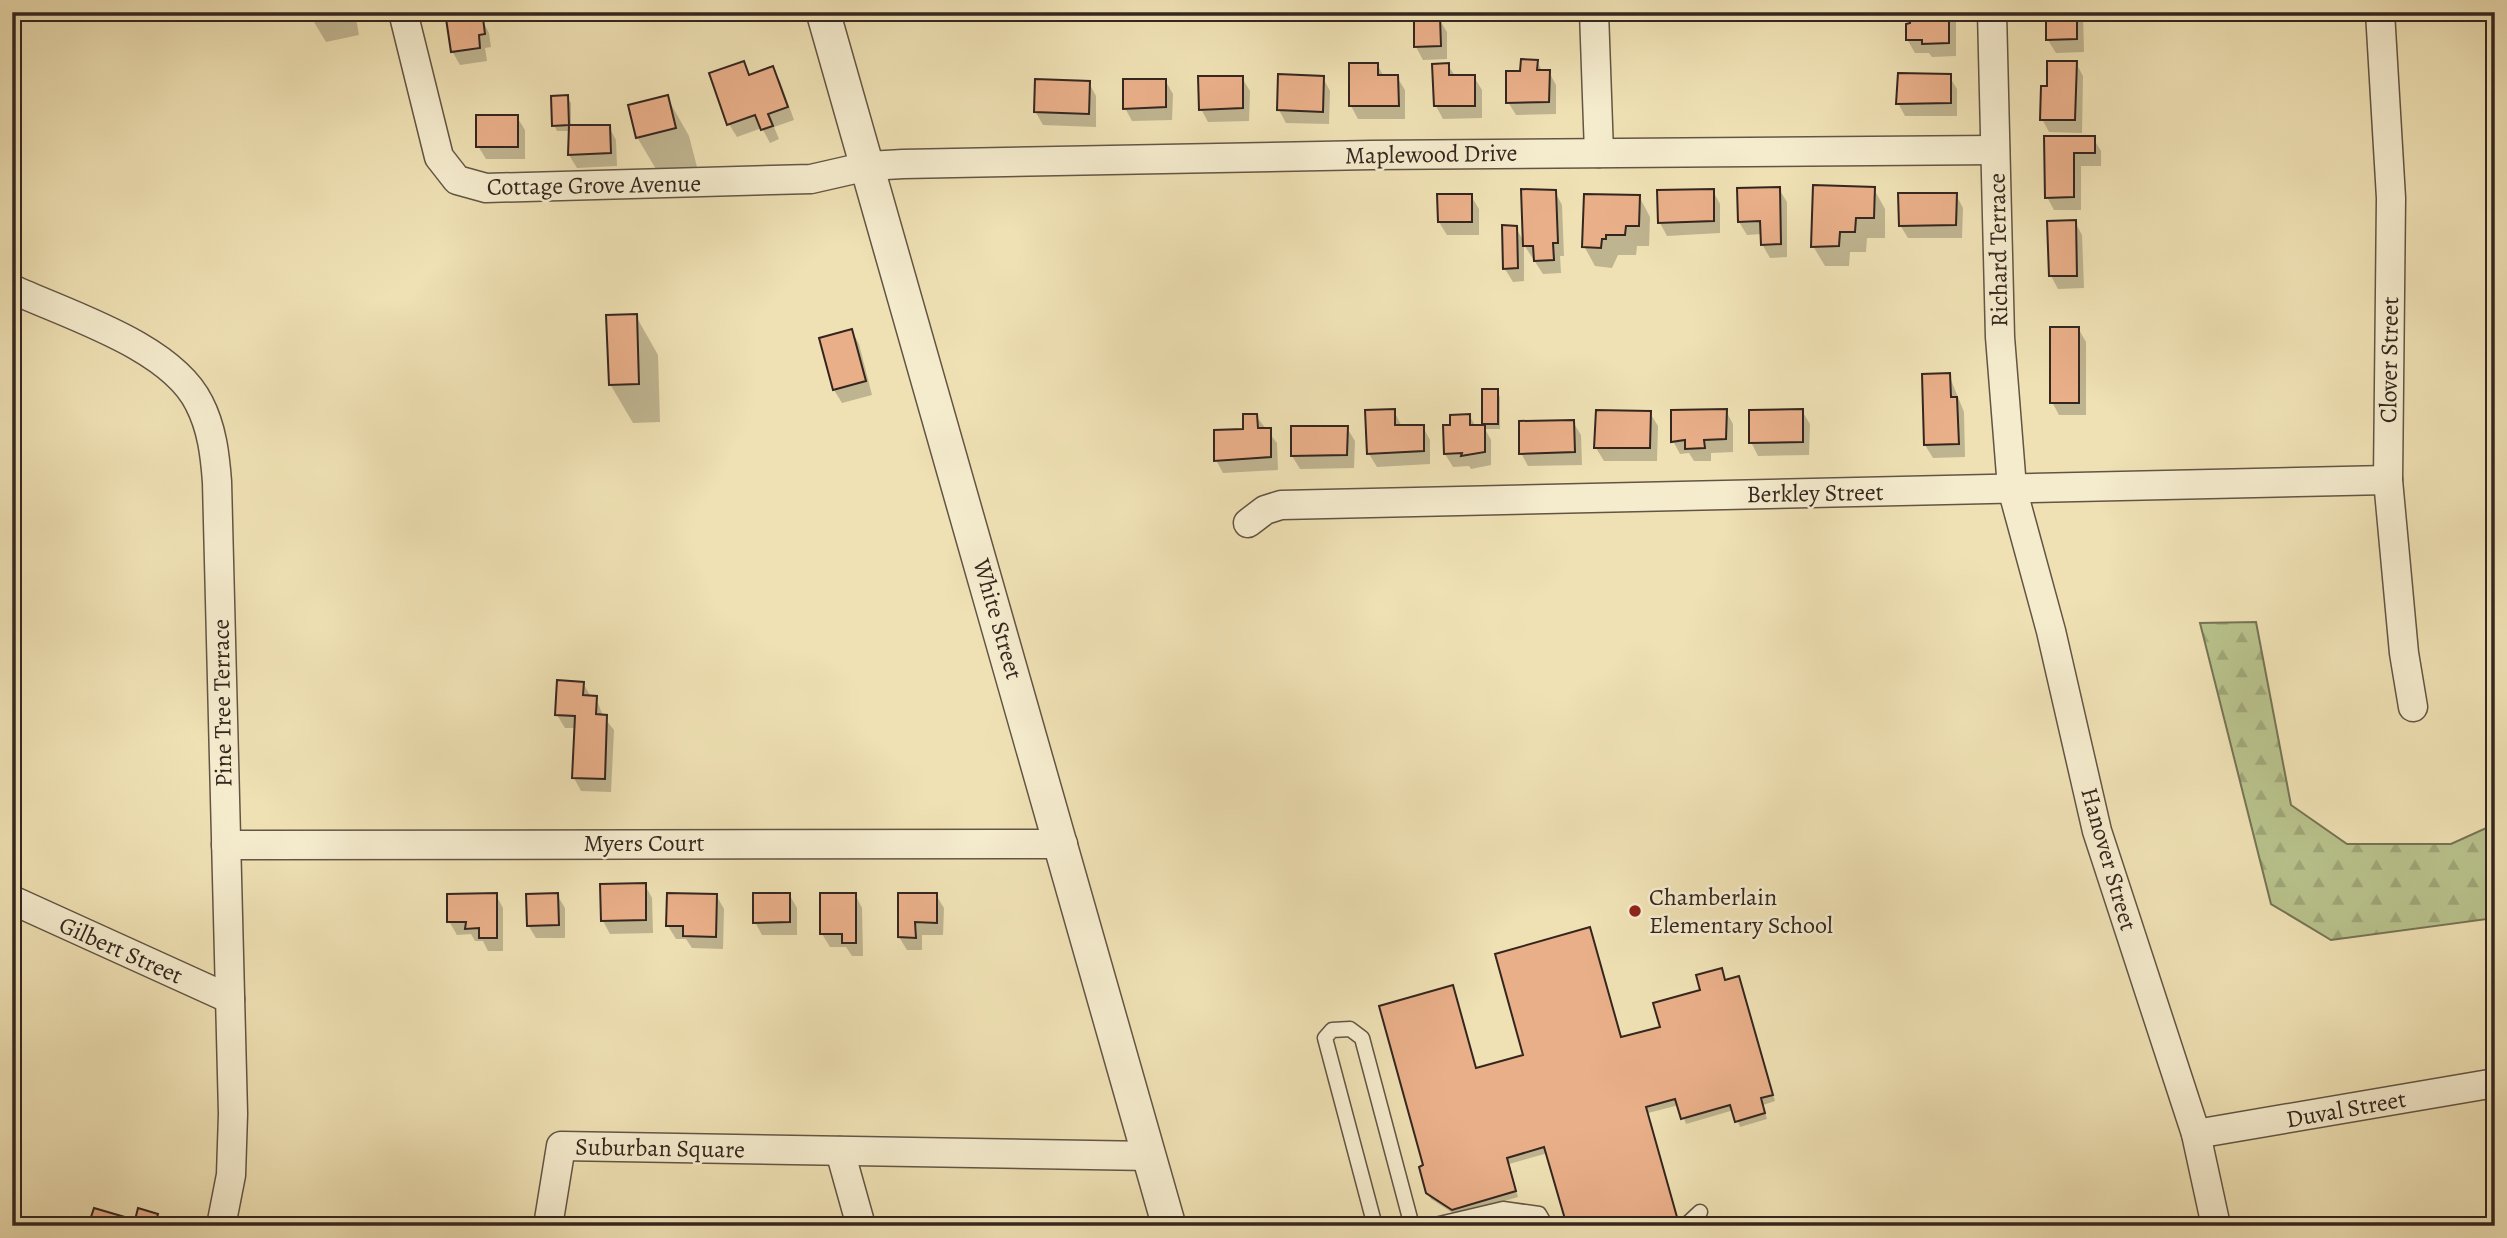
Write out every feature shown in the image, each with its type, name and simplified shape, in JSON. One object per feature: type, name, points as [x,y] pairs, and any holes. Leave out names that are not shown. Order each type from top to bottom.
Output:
[{"type":"street","name":"Cottage Grove Avenue","points":[[403,12],[433,142],[446,169],[464,185],[486,188],[811,179],[868,166]]},
{"type":"street","name":"White Street","points":[[823,12],[1063,844],[1169,1226]]},
{"type":"street","points":[[1594,12],[1599,153]]},
{"type":"street","name":"Richard Terrace","points":[[1992,12],[2000,337],[2011,488]]},
{"type":"street","name":"Clover Street","points":[[2380,12],[2391,198],[2388,480],[2404,653],[2413,706]]},
{"type":"street","name":"Maplewood Drive","points":[[868,166],[1599,153],[1995,150]]},
{"type":"street","name":"Pine Tree Terrace","points":[[12,289],[122,339],[157,359],[186,385],[206,418],[217,482],[233,1156],[221,1226]]},
{"type":"street","name":"Berkley Street","points":[[1248,523],[1265,510],[1281,505],[2388,480]]},
{"type":"street","name":"Hanover Street","points":[[2011,488],[2051,631],[2097,831],[2196,1134],[2216,1226]]},
{"type":"street","name":"Myers Court","points":[[226,845],[1063,844]]},
{"type":"street","name":"Gilbert Street","points":[[12,900],[230,999]]},
{"type":"street","name":"Duval Street","points":[[2196,1134],[2495,1083]]},
{"type":"street","name":"Suburban Square","points":[[548,1226],[561,1146],[1150,1156]]},
{"type":"street","points":[[840,1151],[861,1226]]},
{"type":"lane","points":[[1375,1226],[1325,1038],[1332,1030],[1350,1029],[1362,1038],[1412,1226]]},
{"type":"lane","points":[[1503,1209],[1507,1226]]},
{"type":"lane","points":[[1431,1226],[1503,1209],[1539,1214],[1546,1226]]},
{"type":"lane","points":[[1685,1226],[1700,1212]]},
{"type":"green space","points":[[2256,622],[2291,805],[2347,844],[2451,844],[2495,824],[2495,918],[2331,940],[2271,904],[2200,623]]},
{"type":"building","points":[[445,12],[469,12],[470,20],[483,18],[485,34],[479,35],[480,48],[451,52]]},
{"type":"building","points":[[1910,12],[1949,12],[1949,43],[1922,44],[1922,40],[1906,40],[1906,24],[1910,23]]},
{"type":"building","points":[[2046,12],[2077,12],[2077,39],[2046,40]]},
{"type":"building","points":[[1414,17],[1440,17],[1441,46],[1414,47]]},
{"type":"building","points":[[1521,59],[1538,60],[1537,70],[1550,70],[1549,102],[1506,103],[1506,71],[1520,71]]},
{"type":"building","points":[[744,61],[749,75],[773,66],[788,107],[768,114],[773,126],[761,130],[755,115],[727,125],[709,73]]},
{"type":"building","points":[[2047,61],[2077,61],[2075,120],[2040,120],[2041,86],[2047,86]]},
{"type":"building","points":[[1349,63],[1378,63],[1378,75],[1398,75],[1399,106],[1349,106]]},
{"type":"building","points":[[1449,63],[1449,75],[1475,75],[1475,106],[1434,106],[1432,64]]},
{"type":"building","points":[[1898,73],[1951,74],[1951,103],[1896,104]]},
{"type":"building","points":[[1278,74],[1324,76],[1323,112],[1277,110]]},
{"type":"building","points":[[1198,76],[1243,76],[1243,108],[1199,110]]},
{"type":"building","points":[[1035,79],[1090,81],[1089,114],[1034,112]]},
{"type":"building","points":[[1123,79],[1166,79],[1166,107],[1123,109]]},
{"type":"building","points":[[568,95],[569,125],[552,126],[551,96]]},
{"type":"building","points":[[668,95],[676,128],[636,138],[628,105]]},
{"type":"building","points":[[476,115],[518,115],[518,147],[476,147]]},
{"type":"building","points":[[569,125],[610,125],[611,153],[568,155]]},
{"type":"building","points":[[2044,136],[2095,136],[2095,153],[2074,153],[2074,197],[2045,198]]},
{"type":"building","points":[[1813,185],[1875,187],[1874,218],[1856,218],[1855,232],[1840,232],[1839,246],[1811,247]]},
{"type":"building","points":[[1780,187],[1781,244],[1761,245],[1760,221],[1738,222],[1737,188]]},
{"type":"building","points":[[1521,189],[1556,190],[1558,243],[1553,243],[1554,260],[1534,261],[1533,246],[1523,246]]},
{"type":"building","points":[[1714,189],[1714,221],[1658,223],[1657,190]]},
{"type":"building","points":[[1898,193],[1957,193],[1956,225],[1899,226]]},
{"type":"building","points":[[1437,194],[1472,194],[1472,222],[1438,222]]},
{"type":"building","points":[[1584,194],[1640,195],[1639,226],[1626,226],[1625,235],[1606,235],[1606,239],[1602,239],[1601,248],[1582,247]]},
{"type":"building","points":[[2076,220],[2077,276],[2049,276],[2047,221]]},
{"type":"building","points":[[1502,225],[1517,226],[1518,268],[1503,269]]},
{"type":"building","points":[[637,314],[639,384],[609,385],[606,315]]},
{"type":"building","points":[[2050,327],[2079,327],[2079,403],[2050,403]]},
{"type":"building","points":[[852,329],[866,381],[833,390],[819,338]]},
{"type":"building","points":[[1950,373],[1951,397],[1957,397],[1959,444],[1924,445],[1922,374]]},
{"type":"building","points":[[1482,389],[1498,389],[1498,424],[1482,424]]},
{"type":"building","points":[[1395,409],[1395,425],[1424,425],[1424,451],[1367,454],[1365,410]]},
{"type":"building","points":[[1727,409],[1726,439],[1704,440],[1705,448],[1685,449],[1685,440],[1671,442],[1671,410]]},
{"type":"building","points":[[1803,409],[1803,442],[1749,443],[1749,410]]},
{"type":"building","points":[[1596,410],[1651,411],[1650,448],[1594,448]]},
{"type":"building","points":[[1243,414],[1257,414],[1258,428],[1271,428],[1271,457],[1214,461],[1214,430],[1243,429]]},
{"type":"building","points":[[1470,414],[1470,425],[1485,425],[1485,452],[1461,456],[1462,453],[1444,454],[1443,425],[1450,425],[1450,415]]},
{"type":"building","points":[[1574,420],[1575,452],[1519,454],[1519,421]]},
{"type":"building","points":[[1291,426],[1348,426],[1347,455],[1291,456]]},
{"type":"building","points":[[557,680],[584,682],[583,695],[597,696],[596,714],[607,715],[605,779],[572,778],[575,716],[555,715]]},
{"type":"building","points":[[646,883],[646,920],[601,921],[600,884]]},
{"type":"building","points":[[497,893],[497,938],[479,938],[479,928],[465,929],[466,922],[447,922],[447,894]]},
{"type":"building","points":[[558,893],[559,925],[527,926],[526,894]]},
{"type":"building","points":[[667,893],[717,894],[716,937],[683,936],[683,926],[666,926]]},
{"type":"building","points":[[753,893],[790,893],[790,922],[753,923]]},
{"type":"building","points":[[820,893],[856,893],[856,943],[842,943],[842,934],[820,934]]},
{"type":"building","points":[[898,893],[937,893],[937,923],[915,922],[916,938],[898,937]]},
{"type":"building","name":"Chamberlain Elementary School","points":[[1590,927],[1621,1037],[1660,1027],[1653,1003],[1700,990],[1696,975],[1722,968],[1725,980],[1739,976],[1773,1095],[1761,1098],[1765,1113],[1735,1122],[1730,1105],[1681,1119],[1675,1099],[1646,1107],[1677,1217],[1646,1226],[1567,1226],[1544,1147],[1507,1158],[1516,1191],[1452,1210],[1426,1193],[1419,1167],[1423,1165],[1379,1006],[1453,985],[1476,1068],[1523,1055],[1495,954]]},
{"type":"building","points":[[94,1208],[135,1220],[138,1208],[158,1214],[155,1226],[88,1226]]},
{"type":"place","name":"Chamberlain Elementary School","points":[[1635,911]]}]
